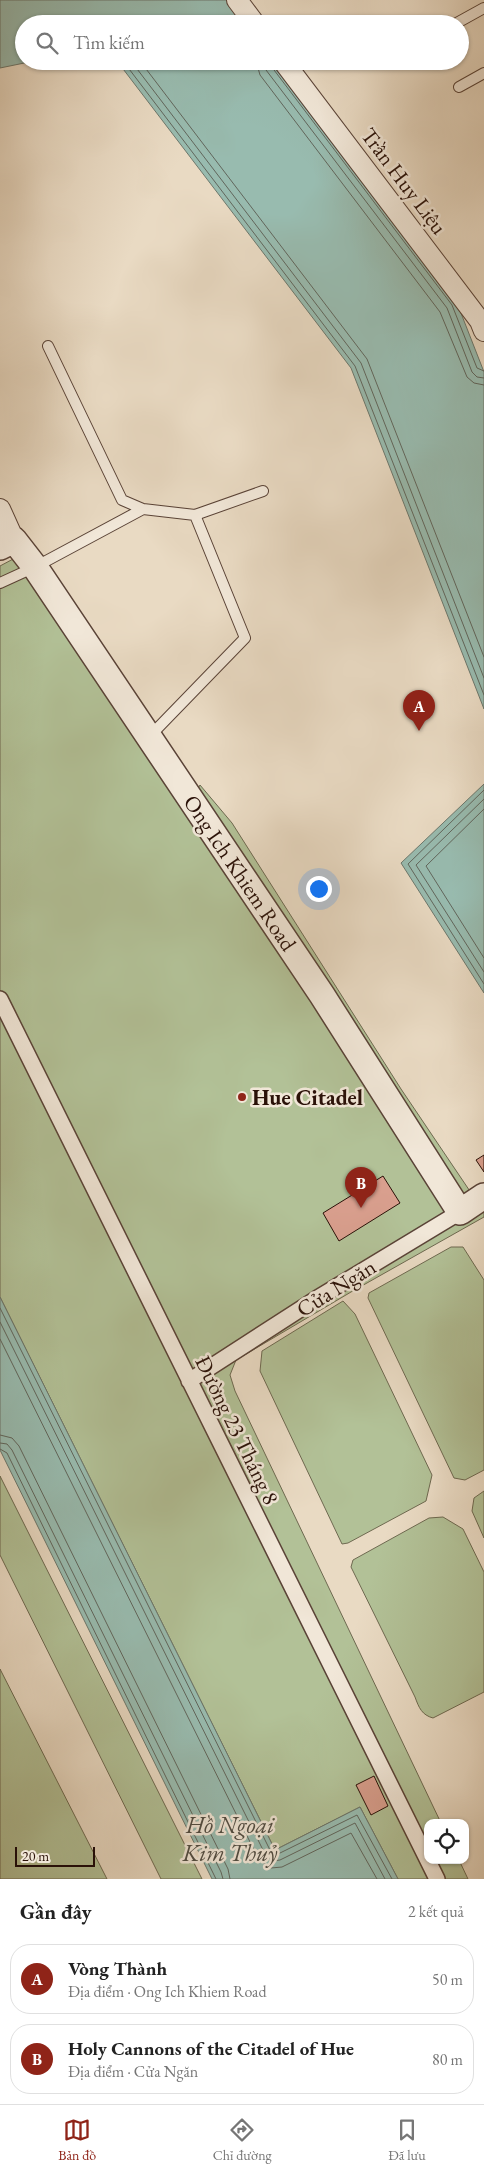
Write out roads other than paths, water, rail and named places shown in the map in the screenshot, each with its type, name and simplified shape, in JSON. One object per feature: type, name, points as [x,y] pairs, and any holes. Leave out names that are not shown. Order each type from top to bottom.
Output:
[{"type":"street","points":[[237,0],[248,15]]},
{"type":"street","name":"Trần Huy Liệu","points":[[290,70],[483,324]]},
{"type":"street","points":[[0,509],[7,543]]},
{"type":"street","name":"Ong Ich Khiem Road","points":[[7,543],[35,567],[322,996],[460,1212]]},
{"type":"street","name":"Đường 23 Tháng 8","points":[[0,999],[437,1879]]},
{"type":"street","name":"Cửa Ngăn","points":[[190,1381],[484,1196]]},
{"type":"lane","points":[[469,16],[484,8]]},
{"type":"lane","points":[[459,86],[484,73]]},
{"type":"lane","points":[[48,346],[122,500],[143,509],[195,515],[262,491]]},
{"type":"lane","points":[[0,583],[35,567],[143,509]]},
{"type":"lane","points":[[149,736],[245,638],[195,515]]},
{"type":"water","points":[[0,0],[227,0],[238,15],[15,15],[15,65],[0,68]]},
{"type":"water","points":[[124,70],[280,70],[457,303],[484,372],[484,709],[351,368]]},
{"type":"water","points":[[484,784],[484,993],[401,863]]},
{"type":"water","name":"Hồ Ngoại Kim Thuỷ","points":[[0,1297],[275,1850],[360,1807],[398,1879],[212,1879],[0,1450]]},
{"type":"place","name":"Vòng Thành","points":[[419,731]]},
{"type":"place","name":"Hue Citadel","points":[[242,1097]]},
{"type":"place","name":"Holy Cannons of the Citadel of Hue","points":[[361,1208]]}]
